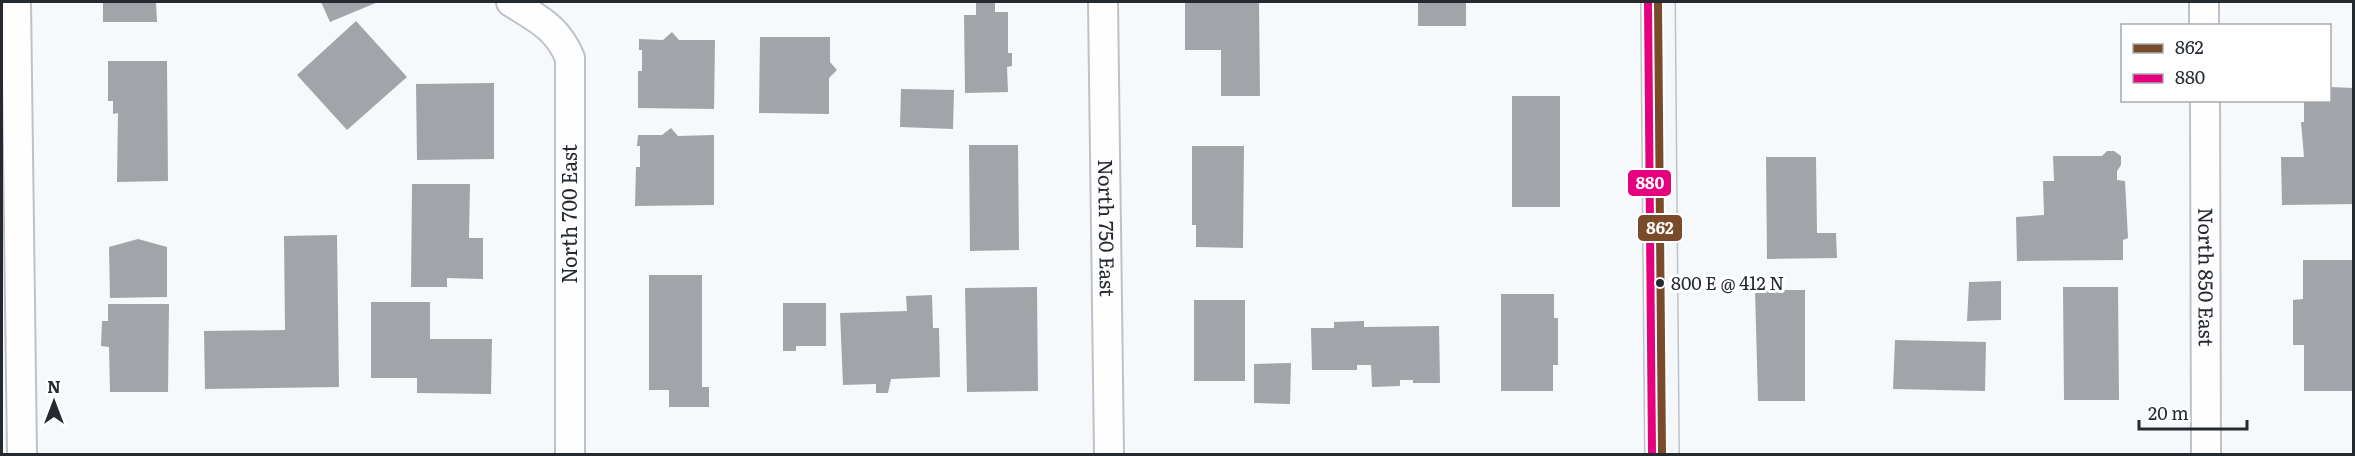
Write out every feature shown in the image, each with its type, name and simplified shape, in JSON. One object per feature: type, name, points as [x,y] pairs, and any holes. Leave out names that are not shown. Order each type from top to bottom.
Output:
[{"type":"main road","points":[[1658,2],[1662,454]]},
{"type":"street","points":[[16,2],[22,454]]},
{"type":"street","name":"North 750 East","points":[[1103,2],[1109,454]]},
{"type":"street","points":[[2204,2],[2205,24]]},
{"type":"street","name":"North 700 East","points":[[523,4],[550,26],[563,41],[570,58],[570,454]]},
{"type":"street","name":"North 850 East","points":[[2205,102],[2206,454]]},
{"type":"building","points":[[103,2],[156,2],[157,22],[103,22]]},
{"type":"building","points":[[321,2],[378,2],[330,22]]},
{"type":"building","points":[[976,2],[995,2],[995,12],[1008,12],[1008,53],[1012,53],[1012,66],[1007,67],[1008,92],[965,93],[964,15],[976,15]]},
{"type":"building","points":[[1259,2],[1260,96],[1221,96],[1221,50],[1185,50],[1185,3]]},
{"type":"building","points":[[1418,2],[1466,2],[1466,26],[1418,26]]},
{"type":"building","points":[[356,21],[407,77],[347,130],[297,75]]},
{"type":"building","points":[[672,32],[679,40],[715,40],[714,109],[638,108],[638,71],[642,71],[642,50],[639,50],[639,39],[663,40]]},
{"type":"building","points":[[760,37],[830,37],[830,62],[837,70],[829,78],[829,114],[759,113]]},
{"type":"building","points":[[108,61],[167,61],[168,181],[117,182],[118,113],[113,114],[113,101],[108,101]]},
{"type":"building","points":[[494,83],[494,159],[417,160],[416,84]]},
{"type":"building","points":[[2331,87],[2354,88],[2354,204],[2282,205],[2281,157],[2304,157],[2301,122],[2304,122],[2304,102],[2331,102]]},
{"type":"building","points":[[901,89],[954,90],[953,129],[900,127]]},
{"type":"building","points":[[1512,96],[1560,96],[1560,207],[1512,207]]},
{"type":"building","points":[[671,128],[678,136],[714,135],[714,205],[635,206],[636,167],[640,167],[638,135],[662,135]]},
{"type":"building","points":[[969,145],[1018,145],[1019,250],[970,251]]},
{"type":"building","points":[[1192,146],[1244,146],[1243,248],[1196,247],[1196,225],[1192,225]]},
{"type":"building","points":[[2107,151],[2114,151],[2121,156],[2117,180],[2125,181],[2128,238],[2123,240],[2123,260],[2017,261],[2016,217],[2044,215],[2043,181],[2054,181],[2053,156],[2102,156]]},
{"type":"building","points":[[1766,157],[1816,157],[1817,233],[1836,233],[1837,258],[1767,259]]},
{"type":"building","points":[[412,184],[470,184],[469,238],[483,238],[483,279],[447,278],[447,287],[411,287]]},
{"type":"building","points":[[337,235],[339,387],[205,389],[204,331],[285,330],[284,236]]},
{"type":"building","points":[[138,239],[167,247],[167,297],[110,298],[109,247]]},
{"type":"building","points":[[2303,260],[2354,260],[2354,391],[2304,391],[2304,345],[2293,345],[2293,300],[2303,299]]},
{"type":"building","points":[[649,275],[702,275],[702,387],[709,387],[709,407],[669,407],[669,390],[649,390]]},
{"type":"building","points":[[2001,281],[2001,320],[1967,321],[1969,282]]},
{"type":"building","points":[[1037,287],[1038,391],[967,392],[965,288]]},
{"type":"building","points":[[2063,287],[2118,287],[2119,400],[2064,400]]},
{"type":"building","points":[[1755,290],[1805,290],[1805,401],[1758,401]]},
{"type":"building","points":[[1501,294],[1554,294],[1554,318],[1558,318],[1558,365],[1553,365],[1553,391],[1501,391]]},
{"type":"building","points":[[932,295],[933,328],[939,328],[940,377],[891,379],[888,393],[876,393],[876,384],[843,385],[840,313],[907,311],[906,296]]},
{"type":"building","points":[[1194,300],[1245,300],[1245,381],[1194,381]]},
{"type":"building","points":[[371,302],[430,302],[430,339],[492,339],[491,394],[417,393],[417,378],[371,378]]},
{"type":"building","points":[[783,303],[826,303],[826,346],[796,346],[796,351],[783,351]]},
{"type":"building","points":[[108,304],[169,304],[168,392],[110,392],[109,347],[101,346],[102,321],[108,321]]},
{"type":"building","points":[[1364,321],[1364,327],[1439,326],[1440,383],[1413,383],[1413,380],[1400,380],[1400,386],[1372,387],[1371,365],[1357,365],[1357,370],[1312,370],[1311,328],[1334,328],[1334,322]]},
{"type":"building","points":[[1895,340],[1986,342],[1985,391],[1893,389]]},
{"type":"building","points":[[1291,363],[1290,404],[1254,403],[1254,364]]},
{"type":"transit line","name":"880","points":[[1648,2],[1652,454]]},
{"type":"transit line","name":"862","points":[[1658,2],[1662,454]]},
{"type":"place","name":"800 E @ 412 N","points":[[1660,283]]}]
